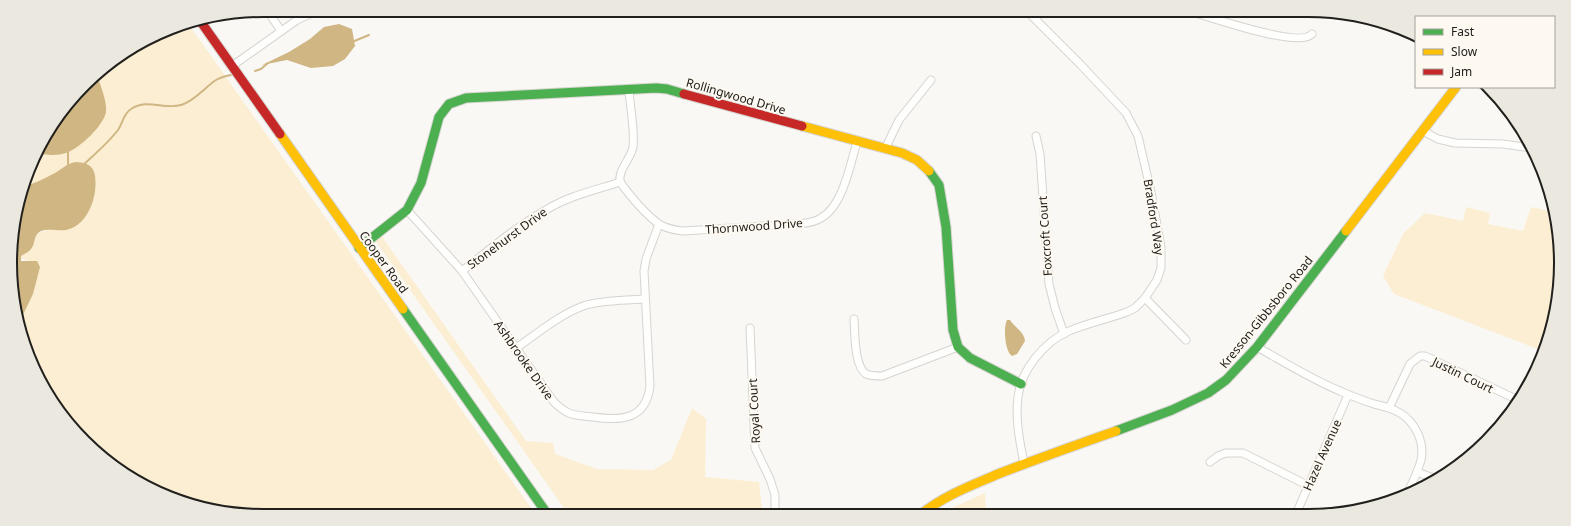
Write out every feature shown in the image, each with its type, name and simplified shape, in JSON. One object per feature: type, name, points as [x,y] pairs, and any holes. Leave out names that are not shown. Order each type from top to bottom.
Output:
[{"type":"street","points":[[272,17],[282,31]]},
{"type":"street","points":[[232,66],[304,17]]},
{"type":"street","points":[[1209,17],[1273,36],[1291,39],[1310,37],[1312,34]]},
{"type":"street","name":"Bradford Way","points":[[1024,464],[1018,418],[1018,396],[1021,384],[1035,358],[1046,347],[1064,334],[1135,308],[1145,298],[1157,280],[1161,268],[1161,247],[1151,192],[1138,136],[1126,114],[1036,19]]},
{"type":"street","name":"Cooper Road","points":[[203,24],[544,509]]},
{"type":"street","points":[[885,149],[898,120],[932,80]]},
{"type":"street","name":"Kresson-Gibbsboro Road","points":[[927,509],[957,491],[1024,464],[1172,410],[1208,393],[1231,376],[1257,348],[1455,88]]},
{"type":"street","name":"Rollingwood Drive","points":[[359,248],[407,210],[420,183],[439,117],[449,104],[466,98],[667,89],[857,142],[902,153],[917,160],[927,168],[939,185],[946,227],[953,330],[958,347]]},
{"type":"street","points":[[620,182],[621,172],[633,148],[629,90]]},
{"type":"street","points":[[1423,131],[1438,139],[1455,143],[1503,144],[1525,147]]},
{"type":"street","name":"Foxcroft Court","points":[[1036,136],[1040,154],[1048,284],[1064,334]]},
{"type":"street","name":"Thornwood Drive","points":[[620,182],[633,199],[659,224],[671,229],[683,231],[797,224],[820,219],[827,214],[837,202],[857,142]]},
{"type":"street","name":"Stonehurst Drive","points":[[462,271],[525,223],[547,209],[620,182]]},
{"type":"street","name":"Ashbrooke Drive","points":[[407,210],[462,271],[515,348],[561,410],[568,414],[613,420],[627,417],[642,407],[647,401],[649,394],[650,386],[644,271],[646,259],[659,224]]},
{"type":"street","points":[[1145,298],[1186,340]]},
{"type":"street","points":[[515,348],[560,318],[578,309],[599,303],[645,299]]},
{"type":"street","points":[[854,319],[857,355],[862,370],[866,374],[882,376],[958,347],[970,358],[1021,384]]},
{"type":"street","name":"Royal Court","points":[[750,328],[755,448],[770,479],[775,495],[775,509]]},
{"type":"street","points":[[1257,348],[1333,388],[1348,395],[1389,408],[1400,413],[1409,420],[1419,437],[1422,454],[1417,472],[1410,487]]},
{"type":"street","name":"Justin Court","points":[[1389,408],[1410,364],[1420,356],[1425,356],[1514,398]]},
{"type":"street","name":"Hazel Avenue","points":[[1298,509],[1348,395]]},
{"type":"street","points":[[1210,462],[1218,456],[1226,453],[1243,453],[1309,486]]},
{"type":"street","points":[[1417,472],[1430,477]]},
{"type":"shaded area","points":[[339,24],[352,29],[355,46],[345,59],[333,66],[311,68],[287,60],[262,65],[289,52],[310,39],[324,27]]},
{"type":"shaded area","points":[[191,28],[532,509],[263,509],[231,507],[199,501],[154,484],[126,468],[113,458],[89,437],[58,400],[42,372],[30,342],[23,314],[33,294],[39,264],[20,258],[39,233],[86,216],[86,164],[30,185],[42,154],[58,126],[89,89],[126,58],[154,42]]},
{"type":"shaded area","points":[[99,80],[106,107],[106,112],[101,123],[84,142],[71,151],[62,154],[42,154],[58,126],[78,101]]},
{"type":"shaded area","points":[[75,162],[82,163],[93,169],[96,184],[93,201],[86,216],[80,223],[66,230],[41,231],[38,233],[31,249],[21,256],[21,261],[37,261],[40,267],[33,294],[23,315],[19,295],[17,263],[19,231],[25,199],[30,184],[46,178]]},
{"type":"shaded area","points":[[1466,207],[1490,213],[1488,224],[1523,231],[1531,207],[1548,211],[1552,231],[1554,263],[1552,295],[1546,327],[1538,349],[1394,294],[1383,276],[1403,234],[1425,213],[1463,221]]},
{"type":"shaded area","points":[[378,231],[526,441],[553,443],[555,454],[597,469],[653,470],[671,460],[692,408],[706,419],[705,477],[759,482],[762,508],[565,509],[372,236]]},
{"type":"shaded area","points":[[1007,320],[1010,320],[1021,332],[1025,341],[1017,354],[1012,356],[1008,350],[1005,339]]},
{"type":"shaded area","points":[[985,493],[986,509],[950,509]]},
{"type":"waterway","points":[[352,42],[369,35]]},
{"type":"waterway","points":[[255,71],[261,69],[268,63]]},
{"type":"waterway","points":[[83,165],[114,135],[120,127],[126,113],[131,109],[143,104],[168,106],[181,105],[191,100],[216,80],[231,75]]},
{"type":"waterway","points":[[68,151],[68,164]]},
{"type":"traffic: fast","points":[[359,248],[407,210],[421,183],[439,117],[449,104],[466,98],[656,88],[667,89],[684,94]]},
{"type":"traffic: fast","points":[[929,171],[939,185],[946,227],[953,330],[958,347],[970,358],[1021,384]]},
{"type":"traffic: fast","points":[[1116,431],[1172,410],[1208,393],[1226,380],[1257,347],[1346,231]]},
{"type":"traffic: fast","points":[[403,309],[544,509]]},
{"type":"traffic: slow","points":[[1346,231],[1455,88]]},
{"type":"traffic: slow","points":[[802,126],[902,153],[917,160],[929,171]]},
{"type":"traffic: slow","points":[[280,134],[403,309]]},
{"type":"traffic: slow","points":[[928,509],[957,492],[998,474],[1116,431]]},
{"type":"traffic: jam","points":[[203,24],[280,134]]},
{"type":"traffic: jam","points":[[684,94],[802,126]]}]
